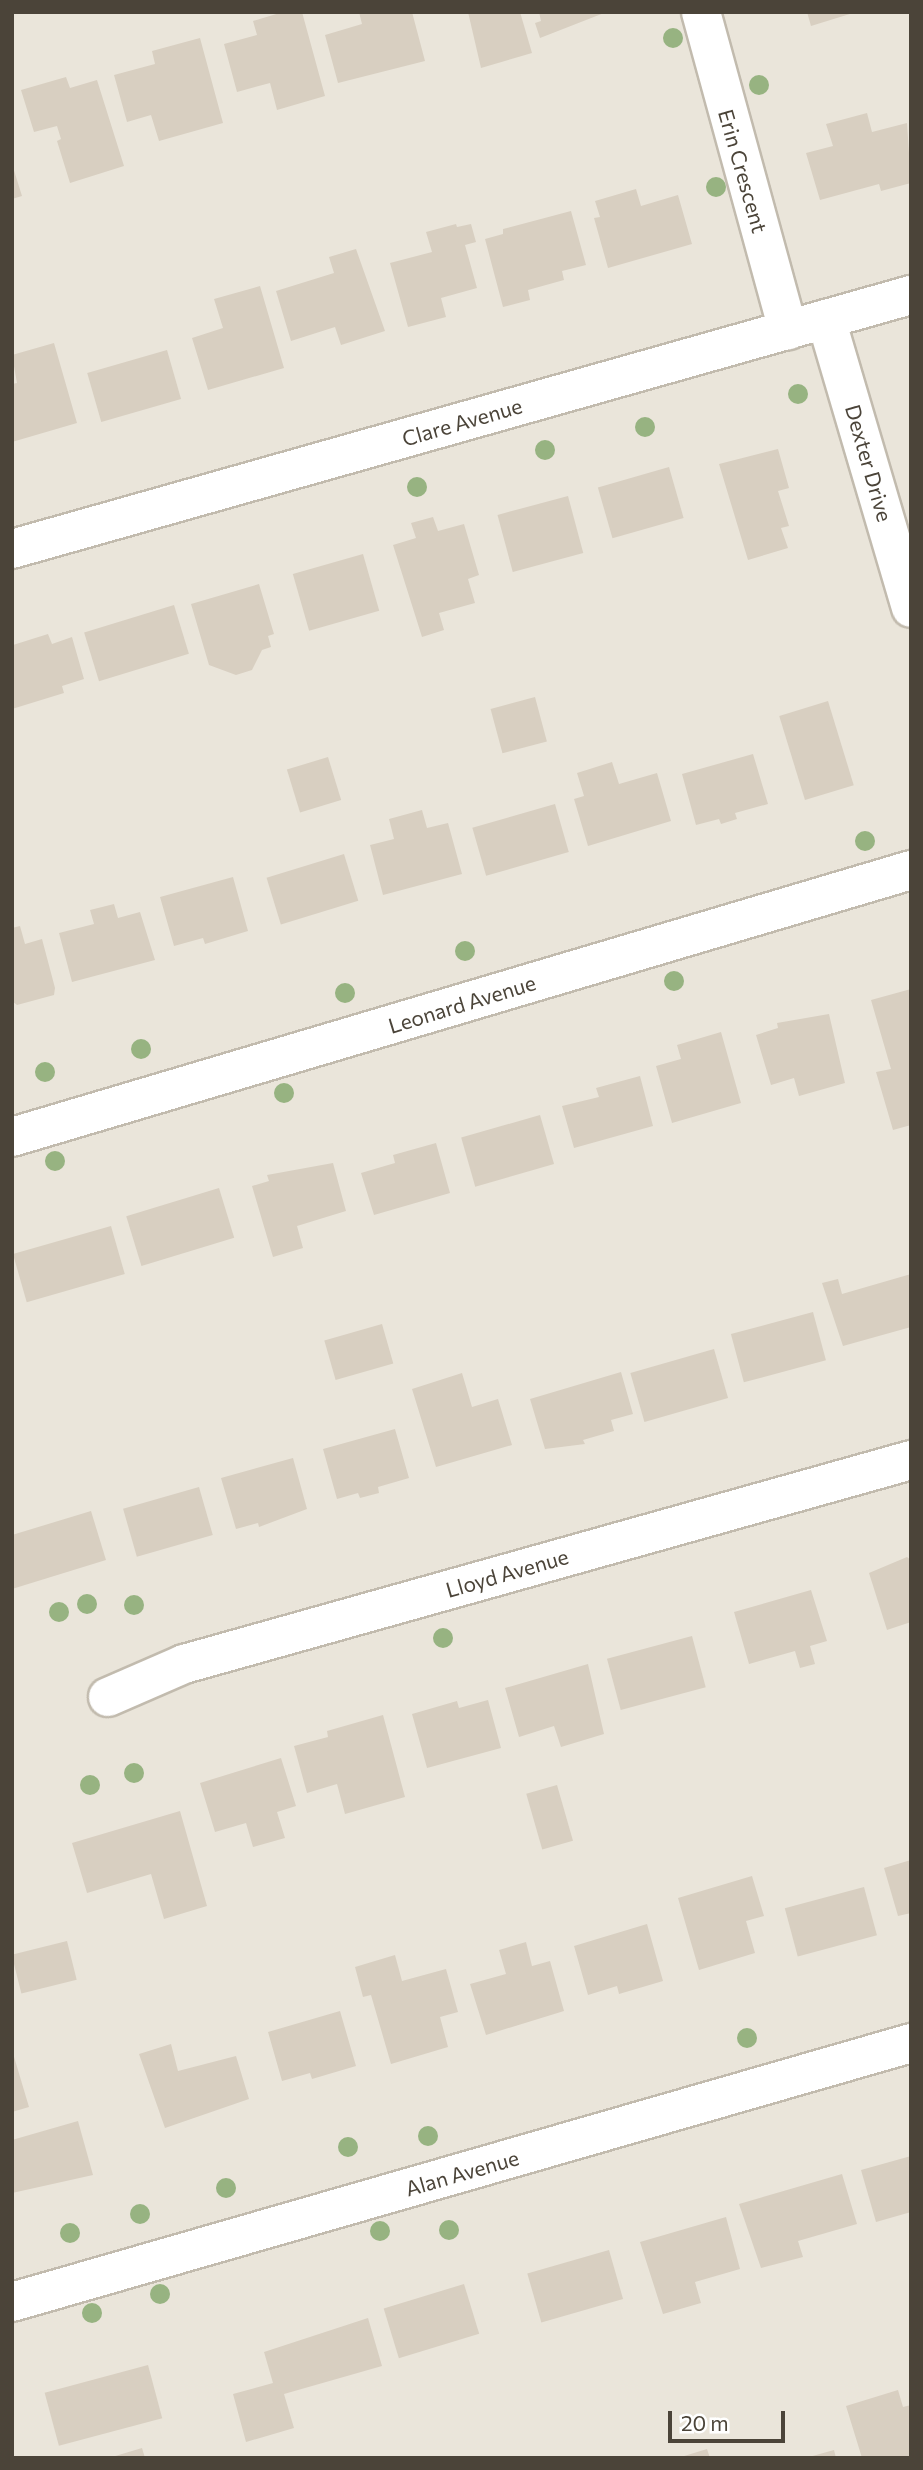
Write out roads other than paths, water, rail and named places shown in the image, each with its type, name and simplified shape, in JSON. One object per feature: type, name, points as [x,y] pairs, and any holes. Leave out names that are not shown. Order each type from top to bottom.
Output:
[{"type":"street","name":"Erin Crescent","points":[[702,12],[788,330]]},
{"type":"street","name":"Clare Avenue","points":[[12,549],[911,295]]},
{"type":"street","name":"Dexter Drive","points":[[826,319],[911,608]]},
{"type":"street","name":"Leonard Avenue","points":[[12,1137],[911,870]]},
{"type":"street","name":"Lloyd Avenue","points":[[108,1697],[184,1664],[911,1460]]},
{"type":"street","name":"Alan Avenue","points":[[12,2302],[911,2043]]}]
